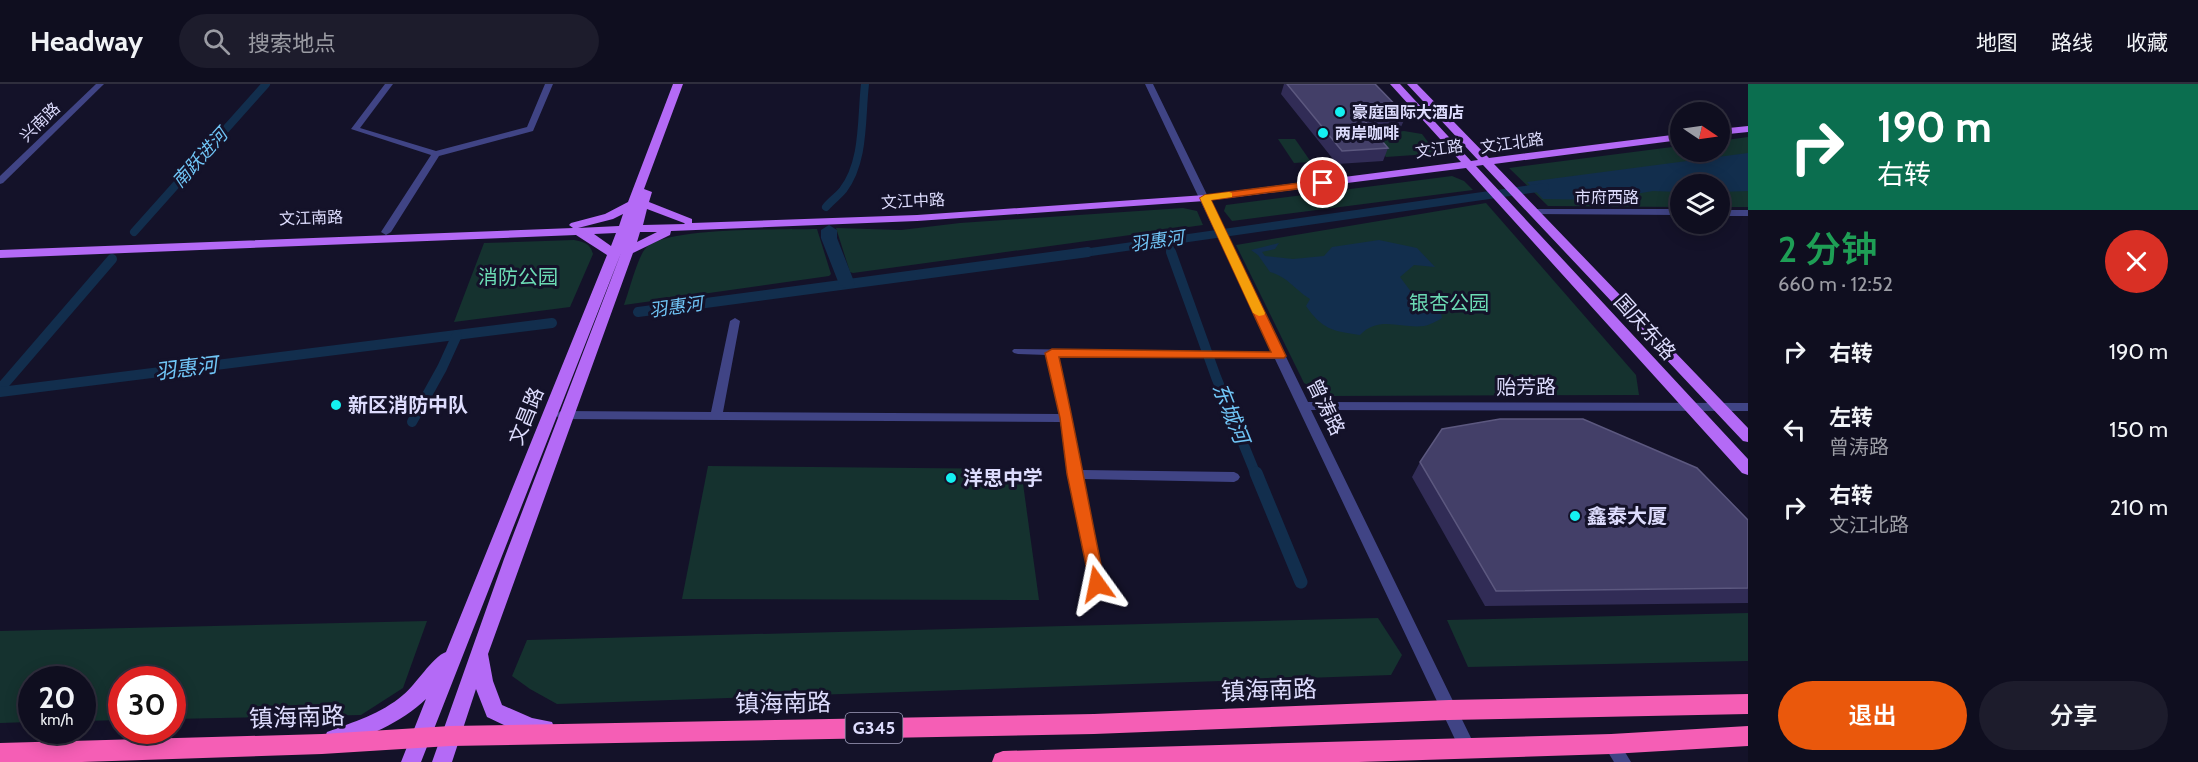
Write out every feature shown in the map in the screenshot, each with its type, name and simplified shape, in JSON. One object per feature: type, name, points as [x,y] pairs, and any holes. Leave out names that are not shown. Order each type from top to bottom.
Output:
[{"type":"highway","name":"镇海南路","points":[[0,754],[322,744],[450,736],[1094,724],[1449,710],[1748,704]]},
{"type":"highway","points":[[1003,762],[1467,747],[1617,753],[1748,736]]},
{"type":"main road","name":"文昌路","points":[[442,762],[479,652],[565,415],[678,84]]},
{"type":"main road","name":"文昌路","points":[[636,204],[686,84]]},
{"type":"main road","name":"国庆东路","points":[[1395,84],[1748,469]]},
{"type":"main road","name":"国庆东路","points":[[1412,84],[1748,437]]},
{"type":"main road","points":[[1730,126],[1748,124]]},
{"type":"main road","points":[[1730,131],[1748,129]]},
{"type":"main road","name":"文江路","points":[[1485,160],[1670,133]]},
{"type":"main road","name":"文江北路","points":[[1203,195],[1471,166],[1485,160],[1670,138]]},
{"type":"main road","name":"文江中路","points":[[630,226],[928,217],[1203,195]]},
{"type":"main road","points":[[574,229],[609,217],[636,204],[685,224]]},
{"type":"main road","points":[[574,229],[593,237],[598,244],[620,253],[685,224]]},
{"type":"main road","name":"文江南路","points":[[0,254],[630,226]]},
{"type":"main road","name":"文江南路","points":[[0,246],[386,232],[574,229]]},
{"type":"main road","name":"文昌路","points":[[411,762],[465,632],[548,416],[620,253]]},
{"type":"main road","points":[[322,744],[379,722],[407,706],[433,680],[465,632]]},
{"type":"main road","points":[[479,652],[483,681],[494,711],[531,727],[572,734]]},
{"type":"street","name":"兴南路","points":[[0,181],[100,84]]},
{"type":"street","points":[[389,84],[355,129],[436,154],[530,129],[549,84]]},
{"type":"street","name":"曾涛路","points":[[1149,84],[1467,747]]},
{"type":"street","points":[[386,232],[436,154]]},
{"type":"street","name":"市府西路","points":[[1534,212],[1670,212]]},
{"type":"street","points":[[1730,213],[1748,213]]},
{"type":"street","points":[[716,416],[735,321]]},
{"type":"street","points":[[1018,351],[1280,356]]},
{"type":"street","points":[[1052,353],[1097,584]]},
{"type":"street","name":"贻芳路","points":[[1304,406],[1748,407]]},
{"type":"street","points":[[548,416],[1066,418]]},
{"type":"street","points":[[1074,474],[1234,477]]},
{"type":"green space","points":[[1404,131],[1422,134],[1434,150],[1429,154],[1386,157],[1367,135]]},
{"type":"green space","points":[[1748,137],[1748,207],[1730,207],[1730,174],[1670,174],[1670,207],[1548,206],[1509,168],[1670,147],[1670,162],[1730,162],[1730,139]]},
{"type":"green space","points":[[1278,139],[1295,139],[1311,162],[1294,163]]},
{"type":"green space","points":[[1452,176],[1464,181],[1473,190],[1232,221],[1224,211],[1226,205]]},
{"type":"green space","name":"银杏公园","points":[[1486,203],[1636,375],[1639,395],[1328,396],[1304,383],[1236,245]]},
{"type":"green space","points":[[1183,208],[1197,211],[1203,225],[853,273],[850,272],[836,228],[901,230],[960,223]]},
{"type":"green space","points":[[817,229],[831,274],[829,276],[624,305],[642,254],[645,249],[656,242],[675,236],[699,233]]},
{"type":"green space","name":"消防公园","points":[[574,240],[586,244],[593,254],[570,307],[454,322],[484,243]]},
{"type":"green space","points":[[708,466],[1021,469],[1039,600],[682,599]]},
{"type":"green space","points":[[1748,613],[1748,661],[1468,667],[1447,620]]},
{"type":"green space","points":[[1378,618],[1402,655],[1391,675],[557,704],[512,676],[527,640]]},
{"type":"green space","points":[[427,621],[403,688],[361,715],[186,719],[186,666],[108,666],[108,720],[96,721],[96,666],[18,666],[18,722],[0,723],[0,631]]},
{"type":"water","points":[[1748,153],[1748,191],[1730,192],[1730,174],[1670,174],[1670,192],[1653,191],[1601,200],[1543,199],[1527,182],[1679,162],[1730,162],[1730,155]]},
{"type":"water","points":[[1379,240],[1417,248],[1435,267],[1414,265],[1400,277],[1415,297],[1430,300],[1437,305],[1442,318],[1424,326],[1383,324],[1367,329],[1360,335],[1328,328],[1317,320],[1306,306],[1310,299],[1286,280],[1270,272],[1258,255],[1251,250],[1279,243],[1275,249],[1262,252],[1265,256],[1293,259],[1324,256],[1332,247]]},
{"type":"building","name":"豪庭国际大酒店","points":[[1287,84],[1375,84],[1406,116],[1364,120],[1388,148],[1342,151]]},
{"type":"building","name":"鑫泰大厦","points":[[1500,419],[1583,419],[1697,468],[1748,520],[1748,588],[1496,591],[1420,462],[1442,429]]},
{"type":"waterway","name":"南跃进河","points":[[134,232],[266,84]]},
{"type":"waterway","points":[[826,207],[843,190],[855,166],[861,139],[865,84]]},
{"type":"waterway","name":"羽惠河","points":[[1167,241],[1545,187]]},
{"type":"waterway","points":[[829,230],[829,238],[847,284]]},
{"type":"waterway","name":"羽惠河","points":[[1077,254],[1167,241]]},
{"type":"waterway","name":"东城河","points":[[1167,241],[1172,254]]},
{"type":"waterway","name":"羽惠河","points":[[638,312],[1088,252]]},
{"type":"waterway","name":"东城河","points":[[1171,252],[1216,377],[1256,475]]},
{"type":"waterway","name":"南跃进河","points":[[0,389],[112,259]]},
{"type":"waterway","name":"羽惠河","points":[[0,392],[552,323]]},
{"type":"waterway","points":[[412,422],[442,368],[457,335]]},
{"type":"waterway","name":"东城河","points":[[1256,473],[1301,582]]},
{"type":"slow traffic","points":[[1229,195],[1205,198],[1259,313]]},
{"type":"place","name":"豪庭国际大酒店","points":[[1340,112]]},
{"type":"place","name":"两岸咖啡","points":[[1323,133]]},
{"type":"place","name":"新区消防中队","points":[[336,405]]},
{"type":"place","name":"洋思中学","points":[[951,478]]},
{"type":"place","name":"鑫泰大厦","points":[[1575,516]]},
{"type":"route","points":[[1097,584],[1052,353],[1280,356],[1205,198],[1323,183]]}]
